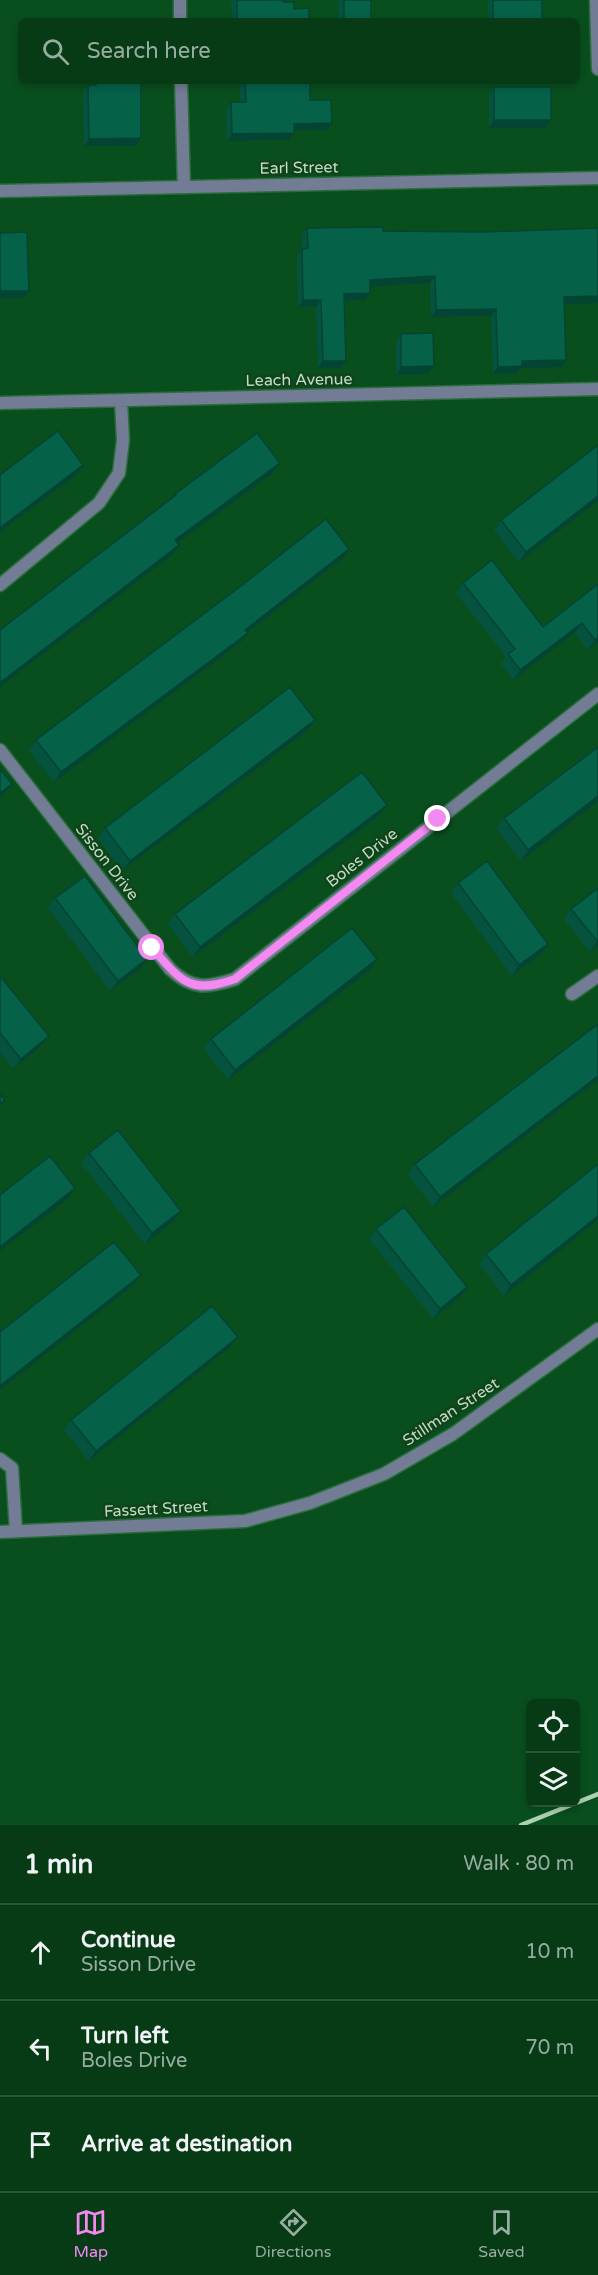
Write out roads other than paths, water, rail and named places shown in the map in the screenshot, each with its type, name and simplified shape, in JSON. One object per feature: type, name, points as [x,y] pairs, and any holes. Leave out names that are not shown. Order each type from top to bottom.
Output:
[{"type":"street","points":[[180,0],[180,18]]},
{"type":"street","points":[[596,0],[598,69]]},
{"type":"street","points":[[182,84],[184,187]]},
{"type":"street","name":"Earl Street","points":[[0,191],[598,178]]},
{"type":"street","name":"Leach Avenue","points":[[0,403],[598,389]]},
{"type":"street","points":[[0,585],[99,503],[119,473],[123,440],[121,401]]},
{"type":"street","name":"Boles Drive","points":[[196,985],[214,986],[235,979],[598,694]]},
{"type":"street","name":"Sisson Drive","points":[[0,750],[152,948],[181,979],[196,985]]},
{"type":"street","points":[[572,994],[598,976]]},
{"type":"street","name":"Stillman Street","points":[[310,1503],[384,1474],[453,1434],[598,1329]]},
{"type":"street","points":[[0,1459],[12,1468],[16,1532]]},
{"type":"street","name":"Fassett Street","points":[[0,1532],[245,1521],[310,1503]]},
{"type":"railway","points":[[521,1825],[598,1794]]}]
